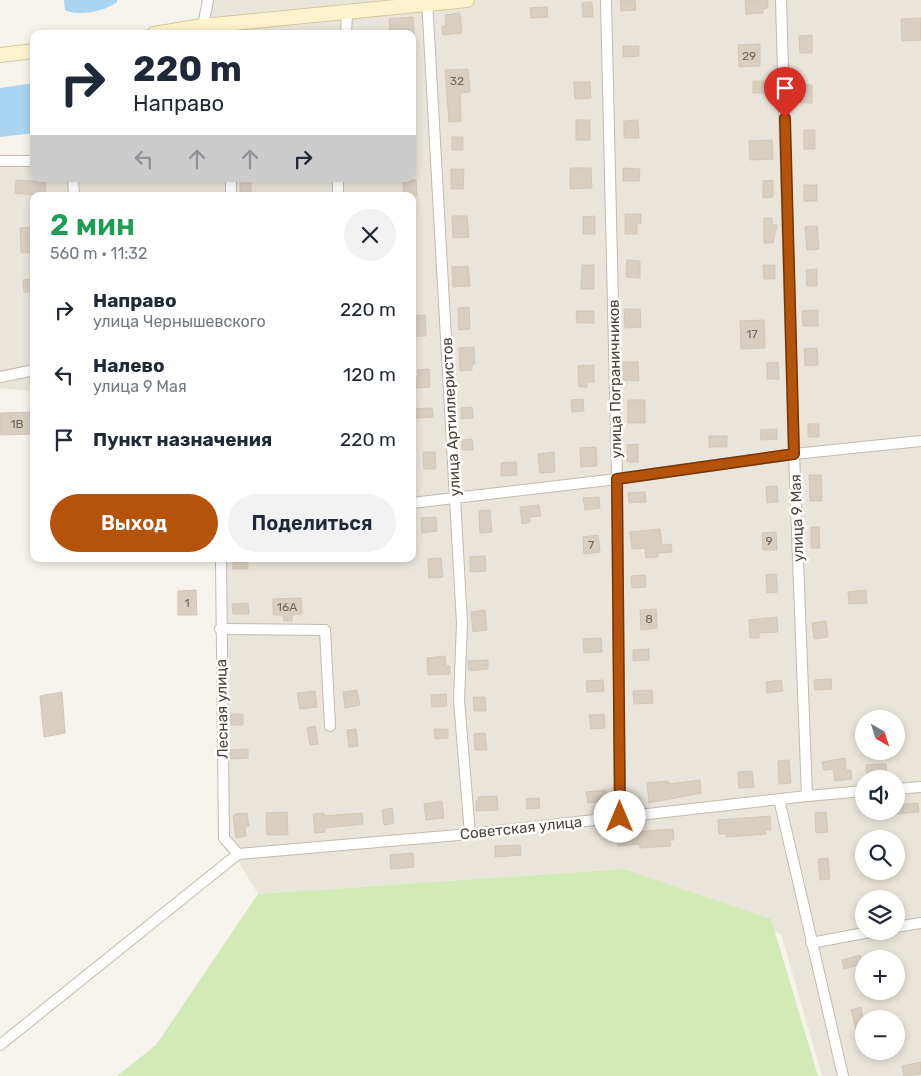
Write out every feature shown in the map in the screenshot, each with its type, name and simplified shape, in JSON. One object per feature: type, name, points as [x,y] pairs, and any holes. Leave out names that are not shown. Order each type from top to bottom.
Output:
[{"type":"street","points":[[203,26],[208,0]]},
{"type":"street","points":[[189,30],[203,26],[228,29],[427,2],[467,0]]},
{"type":"street","name":"улица Пограничников","points":[[606,0],[617,479],[620,817]]},
{"type":"street","name":"улица 9 Мая","points":[[781,0],[794,454],[807,796]]},
{"type":"street","name":"улица Артиллеристов","points":[[427,2],[462,623],[458,700],[470,834]]},
{"type":"street","points":[[346,30],[347,13]]},
{"type":"street","points":[[0,55],[30,51]]},
{"type":"street","points":[[0,161],[30,161]]},
{"type":"street","points":[[0,377],[30,371]]},
{"type":"street","points":[[416,502],[456,496],[617,479],[794,454],[921,441]]},
{"type":"street","name":"Лесная улица","points":[[221,562],[220,629],[224,838],[238,854]]},
{"type":"street","points":[[220,629],[325,630],[330,726]]},
{"type":"street","points":[[905,788],[921,787]]},
{"type":"street","name":"Советская улица","points":[[238,854],[470,834],[855,792]]},
{"type":"street","points":[[779,799],[843,1076]]},
{"type":"street","points":[[0,1045],[238,854]]},
{"type":"street","points":[[905,925],[921,922]]},
{"type":"street","points":[[811,944],[855,935]]},
{"type":"shaded area","points":[[206,0],[921,0],[921,1076],[822,1076],[781,934],[623,869],[258,894],[224,838],[221,562],[416,562],[416,192],[30,192],[30,392],[0,388],[0,163],[30,161],[30,182],[416,182],[416,30],[204,30],[203,26]]},
{"type":"green space","points":[[623,869],[771,919],[818,1076],[117,1076],[156,1045],[258,894]]},
{"type":"water","points":[[64,0],[117,0],[117,2],[92,12],[77,13],[65,10]]},
{"type":"water","points":[[30,84],[30,133],[0,137],[0,88]]},
{"type":"building","points":[[620,0],[635,0],[636,10],[621,11]]},
{"type":"building","points":[[745,0],[768,0],[768,8],[763,9],[763,13],[746,14]]},
{"type":"building","points":[[592,2],[593,17],[583,17],[582,3]]},
{"type":"building","points":[[547,7],[548,17],[531,18],[530,8]]},
{"type":"building","points":[[460,13],[462,33],[443,35],[442,26],[446,26],[445,15]]},
{"type":"building","points":[[413,17],[414,30],[390,30],[389,19]]},
{"type":"building","points":[[921,18],[921,40],[902,41],[901,19]]},
{"type":"building","points":[[812,35],[812,53],[800,53],[799,36]]},
{"type":"building","points":[[760,44],[760,66],[739,67],[738,45]]},
{"type":"building","points":[[623,46],[639,46],[639,56],[623,57]]},
{"type":"building","points":[[468,69],[470,92],[460,93],[461,121],[449,122],[445,70]]},
{"type":"building","points":[[753,81],[771,81],[771,93],[753,93]]},
{"type":"building","points":[[574,82],[590,82],[591,98],[575,99]]},
{"type":"building","points":[[800,84],[812,85],[812,103],[800,103]]},
{"type":"building","points":[[576,120],[590,120],[590,140],[576,140]]},
{"type":"building","points":[[638,120],[639,138],[624,138],[624,121]]},
{"type":"building","points":[[804,130],[815,130],[815,149],[804,149]]},
{"type":"building","points":[[452,137],[463,137],[463,150],[452,150]]},
{"type":"building","points":[[772,140],[773,159],[750,160],[749,141]]},
{"type":"building","points":[[570,168],[591,168],[592,188],[570,189]]},
{"type":"building","points":[[623,168],[640,169],[639,181],[623,181]]},
{"type":"building","points":[[451,169],[464,169],[463,189],[451,189]]},
{"type":"building","points":[[16,180],[46,182],[45,192],[30,192],[30,194],[15,193]]},
{"type":"building","points":[[416,180],[417,196],[416,192],[404,192],[403,182],[416,182]]},
{"type":"building","points":[[773,180],[773,197],[763,198],[763,181]]},
{"type":"building","points":[[240,183],[251,183],[251,192],[240,192]]},
{"type":"building","points":[[804,185],[817,185],[817,201],[804,201]]},
{"type":"building","points":[[625,214],[641,214],[641,223],[637,223],[637,234],[625,234]]},
{"type":"building","points":[[452,216],[467,216],[469,237],[453,238]]},
{"type":"building","points":[[595,216],[595,234],[583,234],[583,217]]},
{"type":"building","points":[[764,218],[772,218],[772,225],[777,225],[773,243],[764,243]]},
{"type":"building","points":[[817,226],[819,249],[807,250],[805,227]]},
{"type":"building","points":[[30,227],[30,252],[21,253],[20,228]]},
{"type":"building","points":[[627,260],[640,261],[640,278],[626,277]]},
{"type":"building","points":[[582,265],[594,265],[594,289],[581,289]]},
{"type":"building","points":[[763,265],[775,265],[775,279],[764,279]]},
{"type":"building","points":[[468,266],[470,286],[453,287],[452,267]]},
{"type":"building","points":[[817,269],[817,286],[807,286],[806,270]]},
{"type":"building","points":[[30,279],[30,292],[24,292],[23,280]]},
{"type":"building","points":[[469,307],[470,329],[459,330],[458,308]]},
{"type":"building","points":[[624,309],[640,309],[641,327],[625,328]]},
{"type":"building","points":[[818,310],[818,326],[803,326],[802,311]]},
{"type":"building","points":[[576,311],[594,311],[594,323],[577,323]]},
{"type":"building","points":[[425,315],[426,336],[416,336],[416,316]]},
{"type":"building","points":[[764,320],[765,348],[741,349],[740,321]]},
{"type":"building","points":[[474,347],[475,364],[472,364],[472,370],[460,371],[459,348]]},
{"type":"building","points":[[817,348],[818,365],[805,366],[804,349]]},
{"type":"building","points":[[623,362],[638,362],[639,381],[623,380]]},
{"type":"building","points":[[778,362],[779,379],[767,379],[767,363]]},
{"type":"building","points":[[594,365],[594,382],[587,382],[587,387],[579,387],[578,366]]},
{"type":"building","points":[[429,369],[430,387],[416,388],[418,370]]},
{"type":"building","points":[[583,399],[584,411],[572,412],[571,400]]},
{"type":"building","points":[[628,400],[645,400],[645,423],[628,423]]},
{"type":"building","points":[[472,407],[473,418],[461,419],[461,408]]},
{"type":"building","points":[[432,408],[433,417],[416,418],[416,409]]},
{"type":"building","points":[[30,412],[30,434],[0,435],[0,413]]},
{"type":"building","points":[[808,424],[819,424],[819,437],[808,437]]},
{"type":"building","points":[[777,429],[777,439],[761,440],[760,430]]},
{"type":"building","points":[[709,436],[727,436],[727,447],[709,447]]},
{"type":"building","points":[[472,439],[473,450],[462,450],[462,440]]},
{"type":"building","points":[[638,444],[638,462],[627,462],[627,445]]},
{"type":"building","points":[[596,447],[597,466],[581,467],[580,448]]},
{"type":"building","points":[[423,452],[435,452],[436,469],[424,469]]},
{"type":"building","points":[[554,452],[555,472],[540,473],[538,454]]},
{"type":"building","points":[[516,462],[517,475],[501,476],[501,463]]},
{"type":"building","points":[[809,475],[821,475],[822,501],[810,501]]},
{"type":"building","points":[[777,486],[778,502],[767,503],[766,487]]},
{"type":"building","points":[[645,492],[646,502],[629,503],[628,493]]},
{"type":"building","points":[[599,497],[600,508],[585,510],[583,498]]},
{"type":"building","points":[[539,505],[541,516],[529,517],[530,522],[522,524],[520,507]]},
{"type":"building","points":[[490,510],[492,532],[480,533],[479,511]]},
{"type":"building","points":[[436,517],[437,531],[422,533],[421,518]]},
{"type":"building","points":[[811,527],[819,527],[820,548],[811,548]]},
{"type":"building","points":[[660,529],[662,545],[671,544],[672,552],[658,553],[658,557],[646,558],[645,548],[632,549],[630,532]]},
{"type":"building","points":[[776,532],[777,550],[763,550],[762,533]]},
{"type":"building","points":[[598,535],[600,552],[584,554],[583,537]]},
{"type":"building","points":[[485,556],[486,571],[470,572],[470,557]]},
{"type":"building","points":[[441,558],[443,577],[429,578],[428,559]]},
{"type":"building","points":[[233,562],[248,562],[248,569],[233,569]]},
{"type":"building","points":[[776,574],[778,592],[767,593],[766,575]]},
{"type":"building","points":[[645,575],[646,587],[632,588],[631,576]]},
{"type":"building","points":[[196,590],[197,615],[178,615],[178,591]]},
{"type":"building","points":[[866,590],[867,603],[849,604],[848,592]]},
{"type":"building","points":[[301,598],[302,614],[292,615],[292,621],[284,621],[283,615],[273,615],[273,599]]},
{"type":"building","points":[[248,603],[249,614],[233,614],[232,604]]},
{"type":"building","points":[[656,609],[657,628],[641,630],[640,610]]},
{"type":"building","points":[[485,610],[487,630],[473,632],[471,612]]},
{"type":"building","points":[[777,617],[778,632],[759,633],[759,638],[750,638],[749,620]]},
{"type":"building","points":[[826,621],[828,637],[814,639],[812,623]]},
{"type":"building","points":[[601,638],[602,652],[584,653],[583,639]]},
{"type":"building","points":[[649,649],[649,660],[633,661],[633,650]]},
{"type":"building","points":[[445,656],[446,666],[450,666],[450,674],[428,675],[427,658]]},
{"type":"building","points":[[488,660],[488,669],[469,671],[468,661]]},
{"type":"building","points":[[831,679],[832,689],[815,690],[814,680]]},
{"type":"building","points":[[603,680],[604,691],[587,692],[586,681]]},
{"type":"building","points":[[781,680],[783,691],[767,693],[766,682]]},
{"type":"building","points":[[357,690],[360,705],[345,708],[343,692]]},
{"type":"building","points":[[652,690],[653,703],[634,704],[633,691]]},
{"type":"building","points":[[315,691],[317,707],[300,709],[297,693]]},
{"type":"building","points":[[62,692],[65,733],[44,737],[40,696]]},
{"type":"building","points":[[446,694],[447,706],[432,707],[431,695]]},
{"type":"building","points":[[473,697],[485,697],[486,711],[474,711]]},
{"type":"building","points":[[230,714],[243,714],[243,725],[231,725]]},
{"type":"building","points":[[604,714],[605,728],[591,729],[589,715]]},
{"type":"building","points":[[315,726],[318,744],[310,745],[307,728]]},
{"type":"building","points":[[356,729],[358,746],[349,747],[347,730]]},
{"type":"building","points":[[434,729],[448,729],[448,738],[435,739]]},
{"type":"building","points":[[485,733],[487,750],[475,750],[474,734]]},
{"type":"building","points":[[248,749],[248,758],[231,759],[230,750]]},
{"type":"building","points":[[845,758],[846,770],[851,770],[852,779],[835,781],[833,769],[824,770],[822,762]]},
{"type":"building","points":[[789,760],[791,783],[779,784],[778,761]]},
{"type":"building","points":[[886,764],[887,770],[866,770],[866,765]]},
{"type":"building","points":[[752,771],[754,787],[739,788],[738,772]]},
{"type":"building","points":[[700,780],[701,793],[649,803],[647,783],[668,781],[669,784]]},
{"type":"building","points":[[605,790],[606,801],[588,803],[586,792]]},
{"type":"building","points":[[497,796],[498,810],[476,811],[478,797]]},
{"type":"building","points":[[539,798],[540,808],[527,809],[526,799]]},
{"type":"building","points":[[442,801],[444,818],[426,820],[424,804]]},
{"type":"building","points":[[918,803],[919,812],[905,813],[905,804]]},
{"type":"building","points":[[392,808],[394,823],[384,825],[382,810]]},
{"type":"building","points":[[287,812],[288,835],[267,835],[266,813]]},
{"type":"building","points":[[826,812],[828,832],[816,833],[815,813]]},
{"type":"building","points":[[247,813],[249,826],[245,827],[246,836],[236,838],[233,817],[235,814]]},
{"type":"building","points":[[324,813],[324,816],[362,813],[363,824],[325,828],[325,832],[315,833],[313,814]]},
{"type":"building","points":[[770,816],[771,830],[765,830],[766,834],[727,837],[726,834],[719,834],[718,820]]},
{"type":"building","points":[[673,829],[674,840],[670,840],[671,846],[640,848],[640,844],[618,846],[617,833]]},
{"type":"building","points":[[520,845],[521,855],[495,857],[495,846]]},
{"type":"building","points":[[413,853],[414,867],[391,869],[390,855]]},
{"type":"building","points":[[828,858],[830,879],[820,880],[818,859]]},
{"type":"building","points":[[855,956],[855,966],[844,969],[842,960]]},
{"type":"building","points":[[861,1007],[861,1010],[855,1010],[855,1025],[851,1010]]},
{"type":"building","points":[[921,1062],[921,1074],[904,1076],[902,1066]]},
{"type":"route","points":[[620,817],[617,479],[794,454],[785,118]]}]
